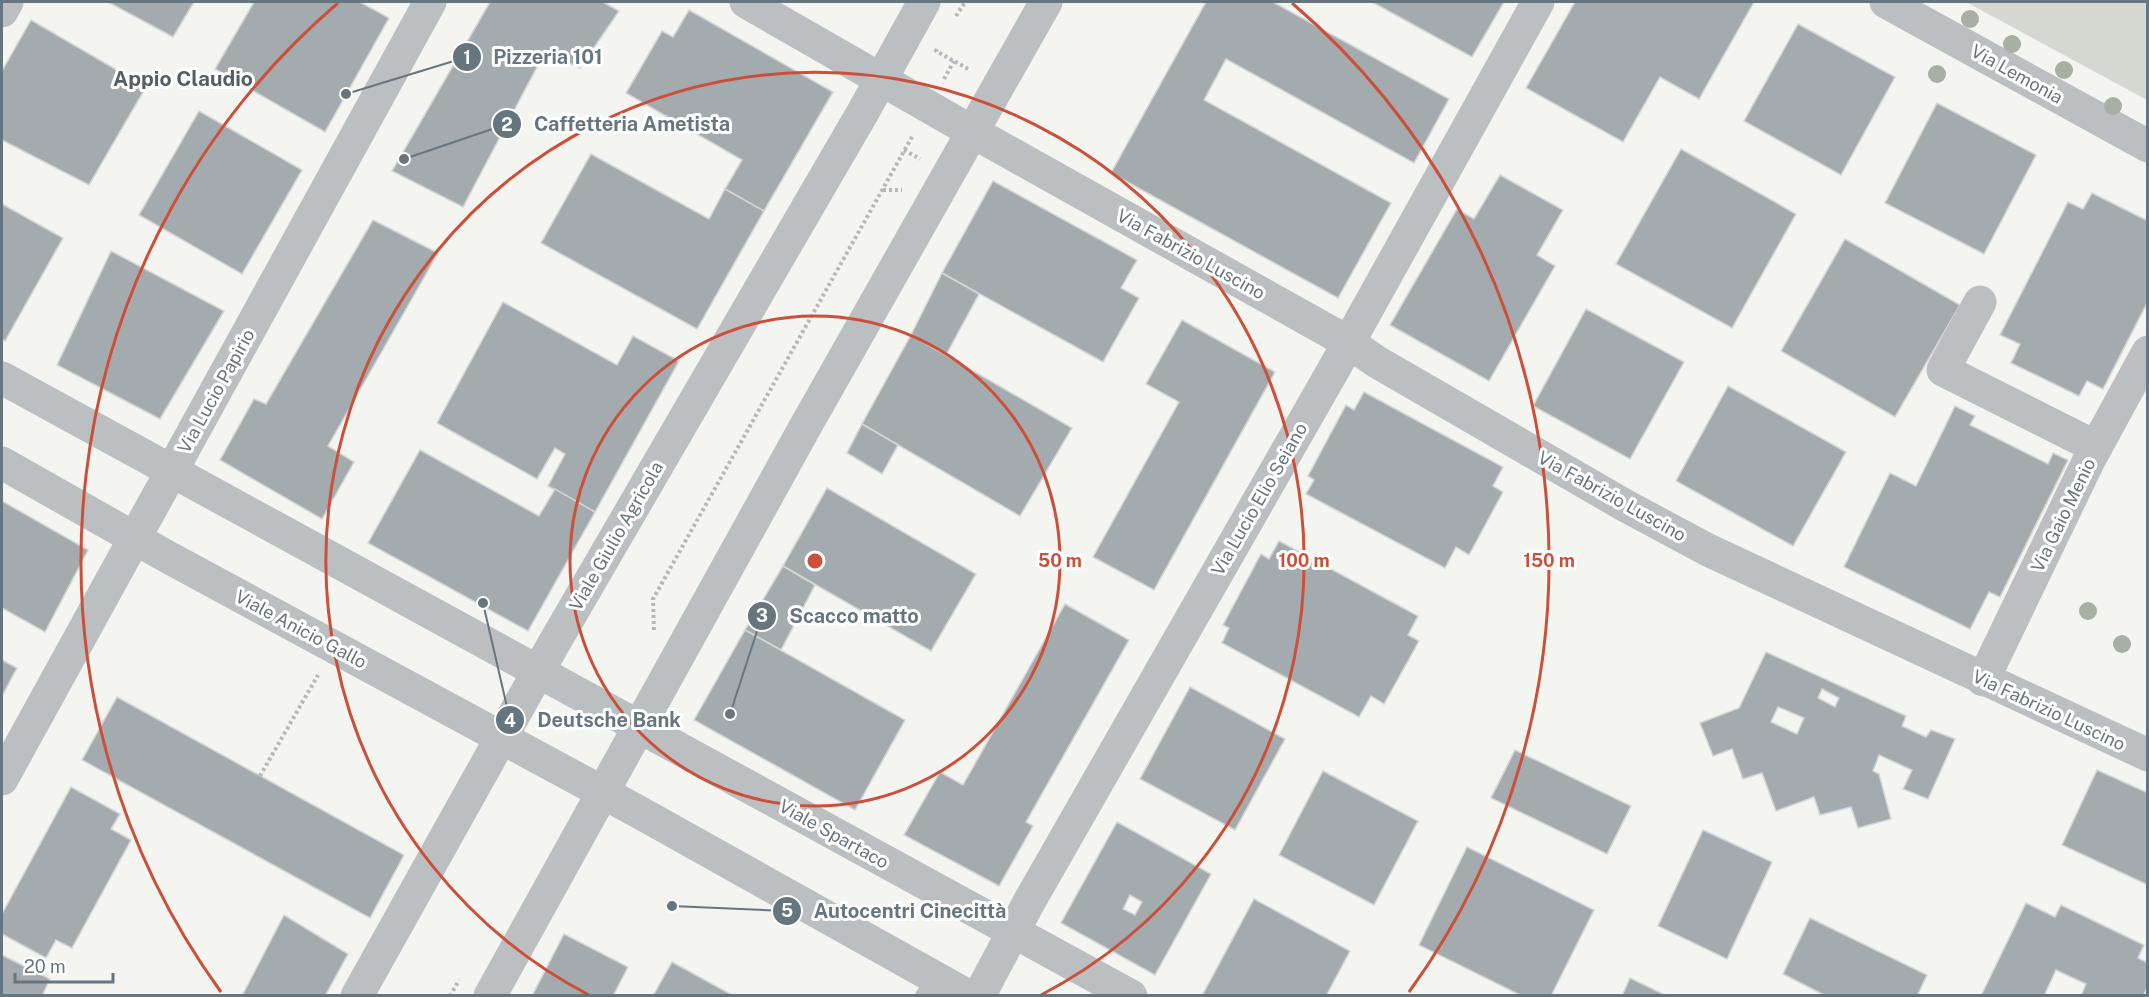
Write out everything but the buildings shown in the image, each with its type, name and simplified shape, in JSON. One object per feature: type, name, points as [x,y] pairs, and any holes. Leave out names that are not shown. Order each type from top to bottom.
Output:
[{"type":"street","points":[[2,11],[7,2]]},
{"type":"street","name":"Via Lucio Papirio","points":[[2,779],[430,2]]},
{"type":"street","name":"Viale Giulio Agricola","points":[[357,996],[538,672],[924,2]]},
{"type":"street","points":[[490,996],[971,131],[1046,2]]},
{"type":"street","name":"Via Lucio Elio Seiano","points":[[979,996],[1538,2]]},
{"type":"street","name":"Via Lemonia","points":[[1886,2],[2148,146]]},
{"type":"street","name":"Via Fabrizio Luscino","points":[[754,6],[971,131],[1348,342],[1377,362],[1626,506],[1708,550],[2148,755]]},
{"type":"street","points":[[1980,302],[1943,370],[2096,447]]},
{"type":"street","name":"Via Gaio Menio","points":[[1983,680],[2096,447],[2148,352]]},
{"type":"street","points":[[2,378],[538,672]]},
{"type":"street","name":"Viale Anicio Gallo","points":[[2,463],[134,538],[603,792]]},
{"type":"street","name":"Viale Spartaco","points":[[538,672],[1131,996]]},
{"type":"street","points":[[603,792],[945,991]]},
{"type":"path","points":[[953,21],[964,2]]},
{"type":"path","points":[[942,41],[936,51],[954,61]]},
{"type":"path","points":[[655,640],[653,599],[929,107]]},
{"type":"path","points":[[904,150],[923,161]]},
{"type":"path","points":[[260,776],[320,672]]},
{"type":"path","points":[[450,996],[462,975]]},
{"type":"shaded area","points":[[1966,2],[2147,2],[2147,100]]},
{"type":"place","name":"Pizzeria 101","points":[[346,94]]},
{"type":"place","name":"Caffetteria Ametista","points":[[404,159]]},
{"type":"place","name":"Deutsche Bank","points":[[483,603]]},
{"type":"place","name":"Scacco matto","points":[[730,714]]},
{"type":"place","name":"Autocentri Cinecittà","points":[[672,906]]},
{"type":"district","name":"Appio Claudio","points":[[183,78]]}]
